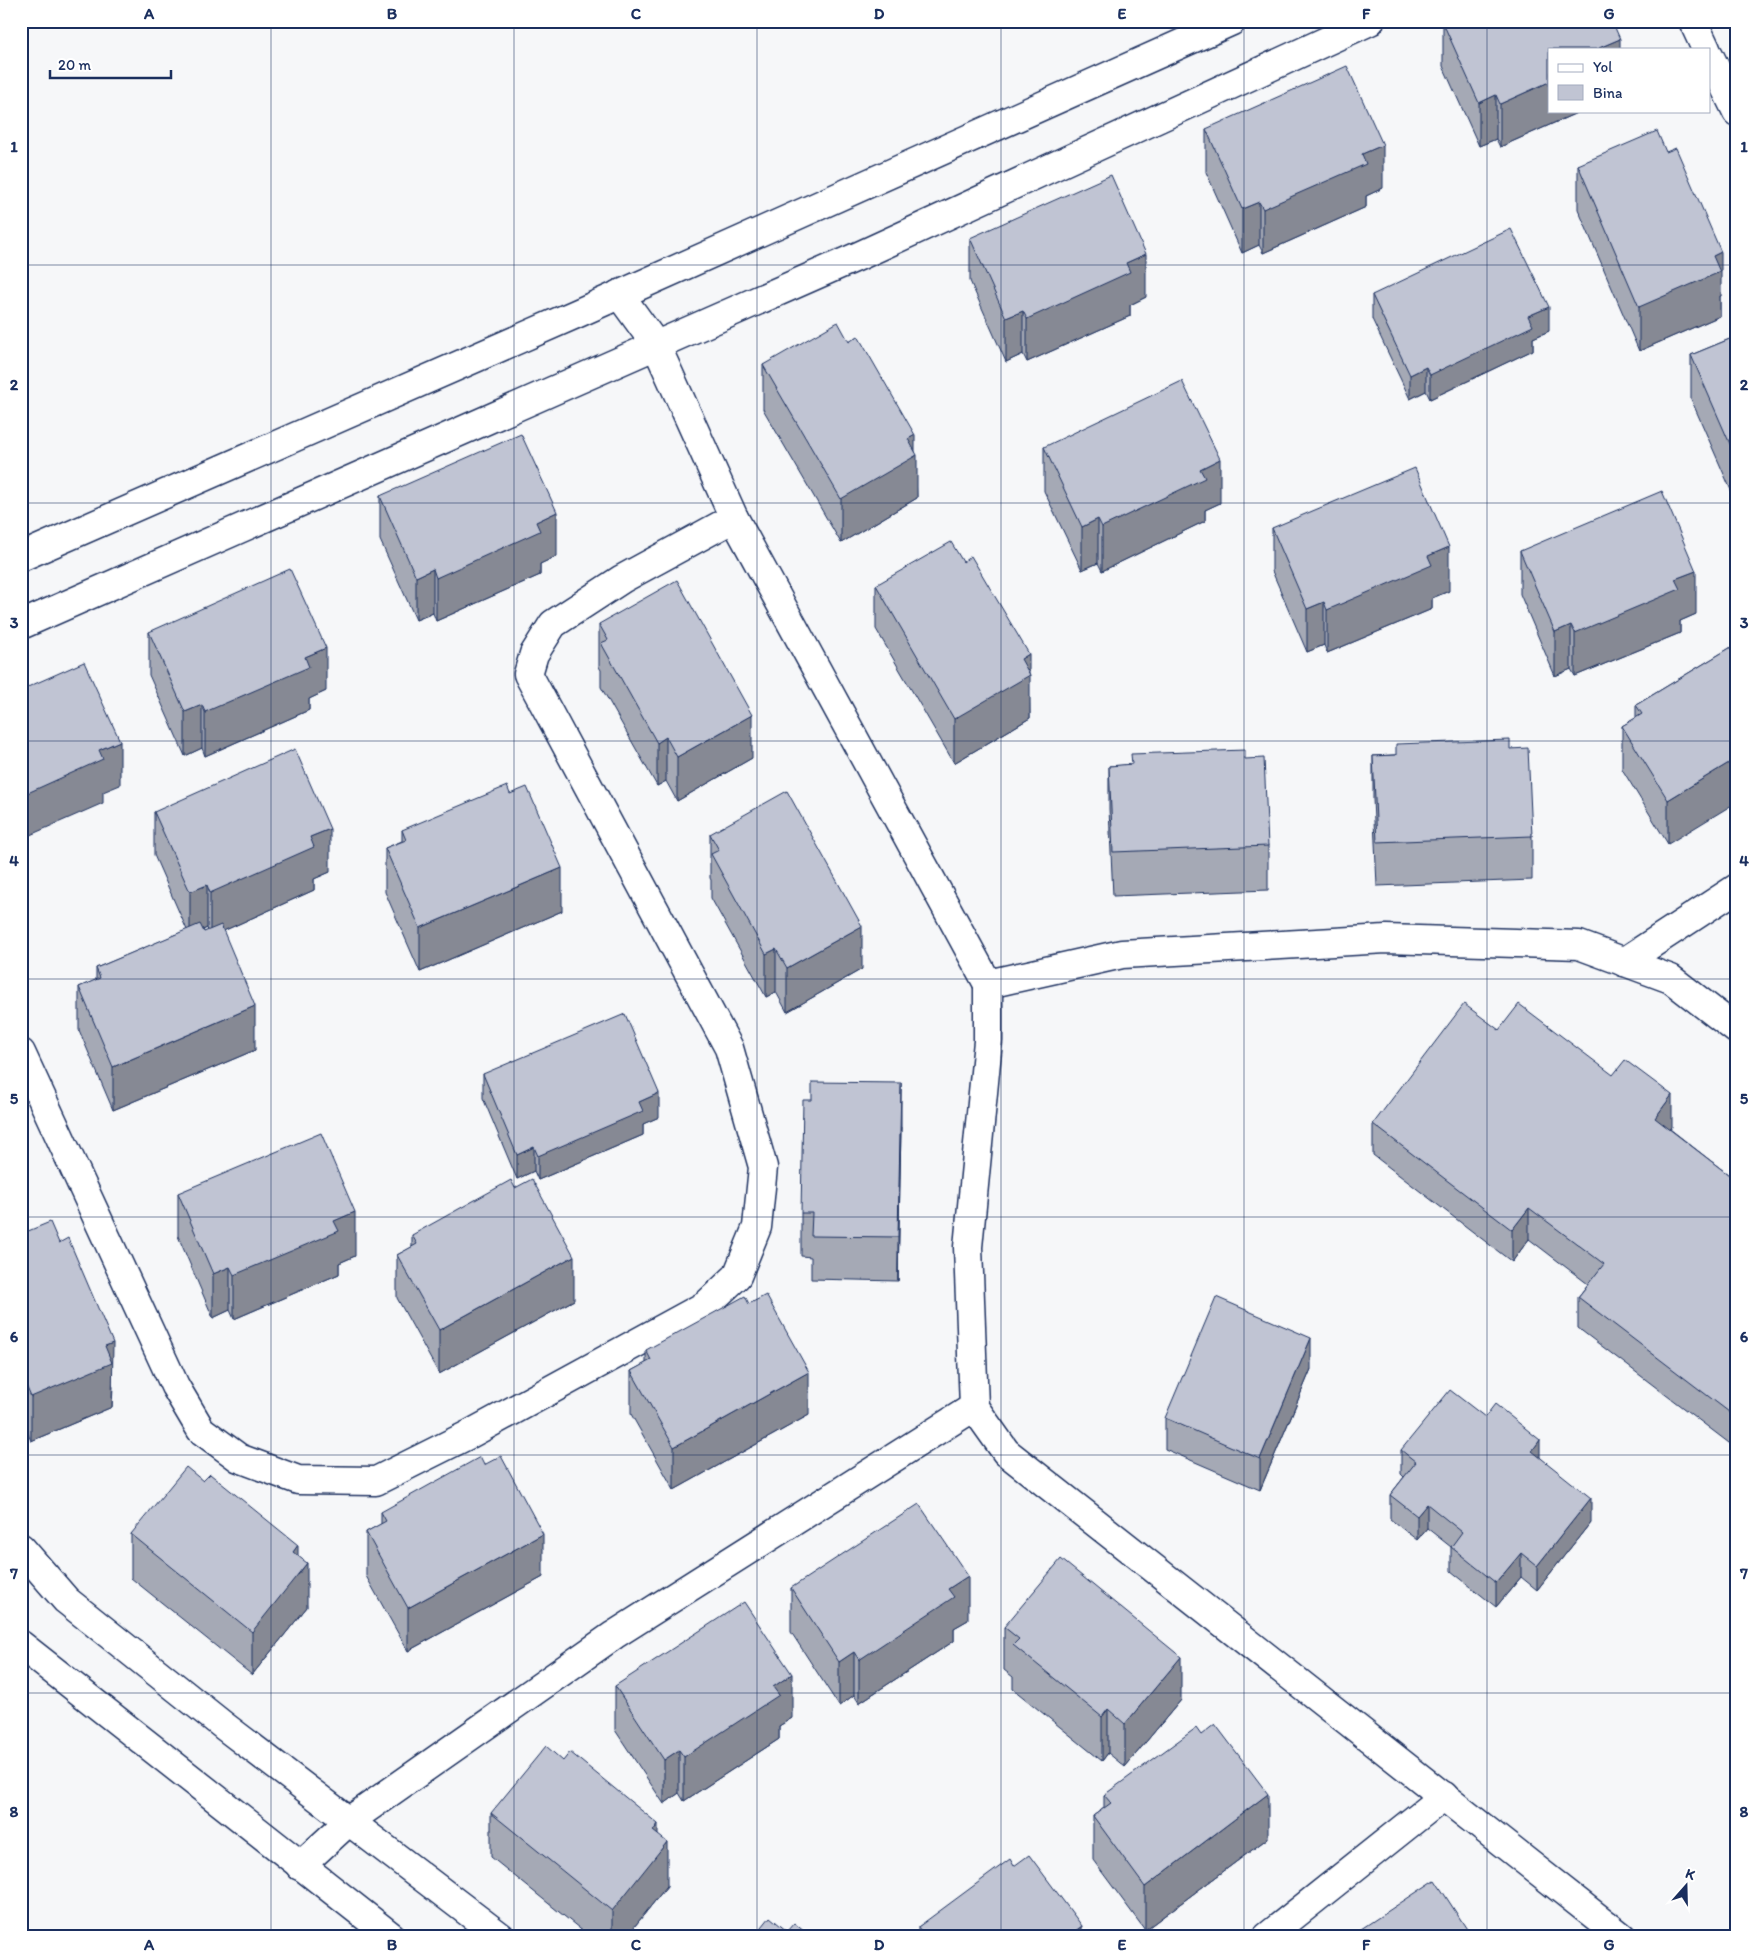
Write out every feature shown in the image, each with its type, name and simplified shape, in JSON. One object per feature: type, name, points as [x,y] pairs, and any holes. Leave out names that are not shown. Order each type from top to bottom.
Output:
[{"type":"street","points":[[21,557],[619,294],[1232,21]]},
{"type":"street","points":[[21,625],[910,233],[1370,21]]},
{"type":"street","points":[[1693,21],[1706,48]]},
{"type":"street","points":[[1710,57],[1737,112]]},
{"type":"street","points":[[619,294],[656,345],[734,518],[988,984],[988,1041],[968,1247],[974,1407],[1006,1452],[1622,1937]]},
{"type":"street","points":[[21,1053],[175,1386],[201,1430],[239,1458],[298,1480],[376,1482],[470,1434],[706,1305],[737,1276],[757,1227],[763,1167],[729,1048],[528,674],[534,654],[553,624],[622,579],[734,518]]},
{"type":"street","points":[[1624,962],[1737,888]]},
{"type":"street","points":[[988,984],[1122,954],[1386,939],[1579,945],[1671,979],[1737,1030]]},
{"type":"street","points":[[300,1866],[349,1821],[614,1634],[974,1407]]},
{"type":"street","points":[[21,1548],[66,1600],[224,1726],[501,1937]]},
{"type":"street","points":[[21,1645],[392,1937]]},
{"type":"street","points":[[1267,1937],[1444,1796]]},
{"type":"building","points":[[1446,21],[1612,21],[1620,39],[1599,48],[1548,48],[1548,82],[1500,104],[1496,95],[1479,103],[1443,23]]},
{"type":"building","points":[[1347,66],[1383,145],[1362,154],[1366,164],[1263,209],[1259,202],[1242,209],[1206,129]]},
{"type":"building","points":[[1657,131],[1666,152],[1676,148],[1721,252],[1713,256],[1720,272],[1639,307],[1578,165]]},
{"type":"building","points":[[1111,175],[1146,254],[1126,263],[1130,272],[1027,319],[1023,311],[1006,318],[970,238]]},
{"type":"building","points":[[1511,229],[1549,307],[1528,316],[1533,326],[1430,375],[1426,367],[1410,375],[1372,295]]},
{"type":"building","points":[[838,322],[849,342],[858,336],[915,435],[908,439],[917,455],[841,499],[763,365]]},
{"type":"building","points":[[1737,336],[1737,460],[1691,355]]},
{"type":"building","points":[[1182,381],[1220,459],[1200,469],[1205,478],[1102,527],[1098,519],[1082,527],[1044,447]]},
{"type":"building","points":[[521,434],[557,512],[536,522],[540,531],[436,578],[433,569],[416,577],[380,496]]},
{"type":"building","points":[[1415,468],[1449,547],[1428,556],[1432,565],[1327,610],[1324,602],[1307,609],[1272,528]]},
{"type":"building","points":[[1662,491],[1696,571],[1675,579],[1680,589],[1575,633],[1571,625],[1555,632],[1520,551]]},
{"type":"building","points":[[951,542],[963,562],[971,556],[1029,654],[1021,659],[1030,675],[954,719],[876,585]]},
{"type":"building","points":[[290,569],[326,648],[305,657],[309,667],[205,712],[202,705],[185,712],[149,632]]},
{"type":"building","points":[[677,580],[752,715],[677,757],[666,737],[657,743],[601,643],[608,640],[599,624]]},
{"type":"building","points":[[1733,646],[1737,652],[1737,758],[1668,800],[1622,726],[1642,714],[1636,705]]},
{"type":"building","points":[[84,662],[120,741],[99,750],[103,759],[21,796],[21,690]]},
{"type":"building","points":[[1510,740],[1510,749],[1528,748],[1532,836],[1377,842],[1373,756],[1396,755],[1396,744]]},
{"type":"building","points":[[295,749],[330,829],[310,837],[314,847],[210,893],[207,885],[190,892],[154,812]]},
{"type":"building","points":[[1245,750],[1245,759],[1264,758],[1268,846],[1113,852],[1109,766],[1132,764],[1131,754]]},
{"type":"building","points":[[507,786],[510,794],[527,787],[562,868],[420,928],[385,848],[406,840],[402,830]]},
{"type":"building","points":[[787,791],[862,926],[787,968],[776,949],[766,954],[711,854],[719,850],[710,834]]},
{"type":"building","points":[[200,924],[204,932],[221,925],[255,1006],[113,1067],[79,987],[100,978],[96,968]]},
{"type":"building","points":[[1464,1004],[1499,1030],[1519,1004],[1613,1075],[1625,1060],[1672,1095],[1655,1118],[1729,1175],[1737,1165],[1737,1410],[1733,1415],[1578,1297],[1604,1264],[1529,1208],[1512,1230],[1373,1124]]},
{"type":"building","points":[[625,1014],[659,1093],[639,1102],[643,1111],[538,1156],[534,1147],[517,1155],[483,1074]]},
{"type":"building","points":[[812,1082],[901,1083],[898,1237],[811,1236],[812,1213],[801,1213],[803,1100],[812,1100]]},
{"type":"building","points":[[321,1133],[355,1212],[334,1221],[339,1231],[234,1275],[230,1267],[213,1274],[178,1193]]},
{"type":"building","points":[[532,1179],[574,1256],[439,1330],[397,1255],[417,1244],[412,1235],[511,1180],[515,1188]]},
{"type":"building","points":[[50,1222],[59,1243],[68,1238],[113,1343],[105,1346],[112,1363],[31,1397],[21,1374],[21,1234]]},
{"type":"building","points":[[766,1295],[809,1372],[674,1447],[631,1371],[651,1360],[646,1350],[745,1296],[749,1304]]},
{"type":"building","points":[[1216,1297],[1311,1338],[1260,1459],[1165,1418]]},
{"type":"building","points":[[1450,1390],[1485,1417],[1495,1404],[1540,1440],[1532,1451],[1591,1498],[1537,1566],[1521,1553],[1496,1583],[1451,1547],[1462,1532],[1427,1504],[1417,1516],[1390,1495],[1416,1462],[1401,1450]]},
{"type":"building","points":[[501,1456],[543,1534],[408,1608],[366,1532],[386,1521],[381,1512],[480,1457],[484,1465]]},
{"type":"building","points":[[186,1467],[203,1481],[210,1474],[298,1545],[293,1552],[307,1563],[252,1632],[131,1534]]},
{"type":"building","points":[[919,1504],[968,1576],[948,1589],[954,1597],[859,1660],[854,1652],[839,1662],[791,1588]]},
{"type":"building","points":[[1061,1559],[1181,1657],[1125,1724],[1108,1709],[1102,1717],[1013,1645],[1019,1639],[1004,1627]]},
{"type":"building","points":[[744,1602],[792,1674],[773,1687],[779,1695],[684,1757],[679,1750],[664,1760],[615,1686]]},
{"type":"building","points":[[1215,1724],[1268,1794],[1145,1887],[1093,1816],[1111,1803],[1104,1795],[1196,1728],[1201,1735]]},
{"type":"building","points":[[546,1746],[563,1761],[570,1752],[658,1824],[653,1831],[667,1842],[612,1911],[491,1813]]},
{"type":"building","points":[[1029,1855],[1082,1926],[1067,1937],[922,1937],[924,1935],[918,1927],[1010,1859],[1014,1866]]},
{"type":"building","points":[[1435,1880],[1472,1937],[1349,1937]]},
{"type":"building","points":[[770,1917],[787,1931],[794,1923],[811,1937],[754,1937]]}]
